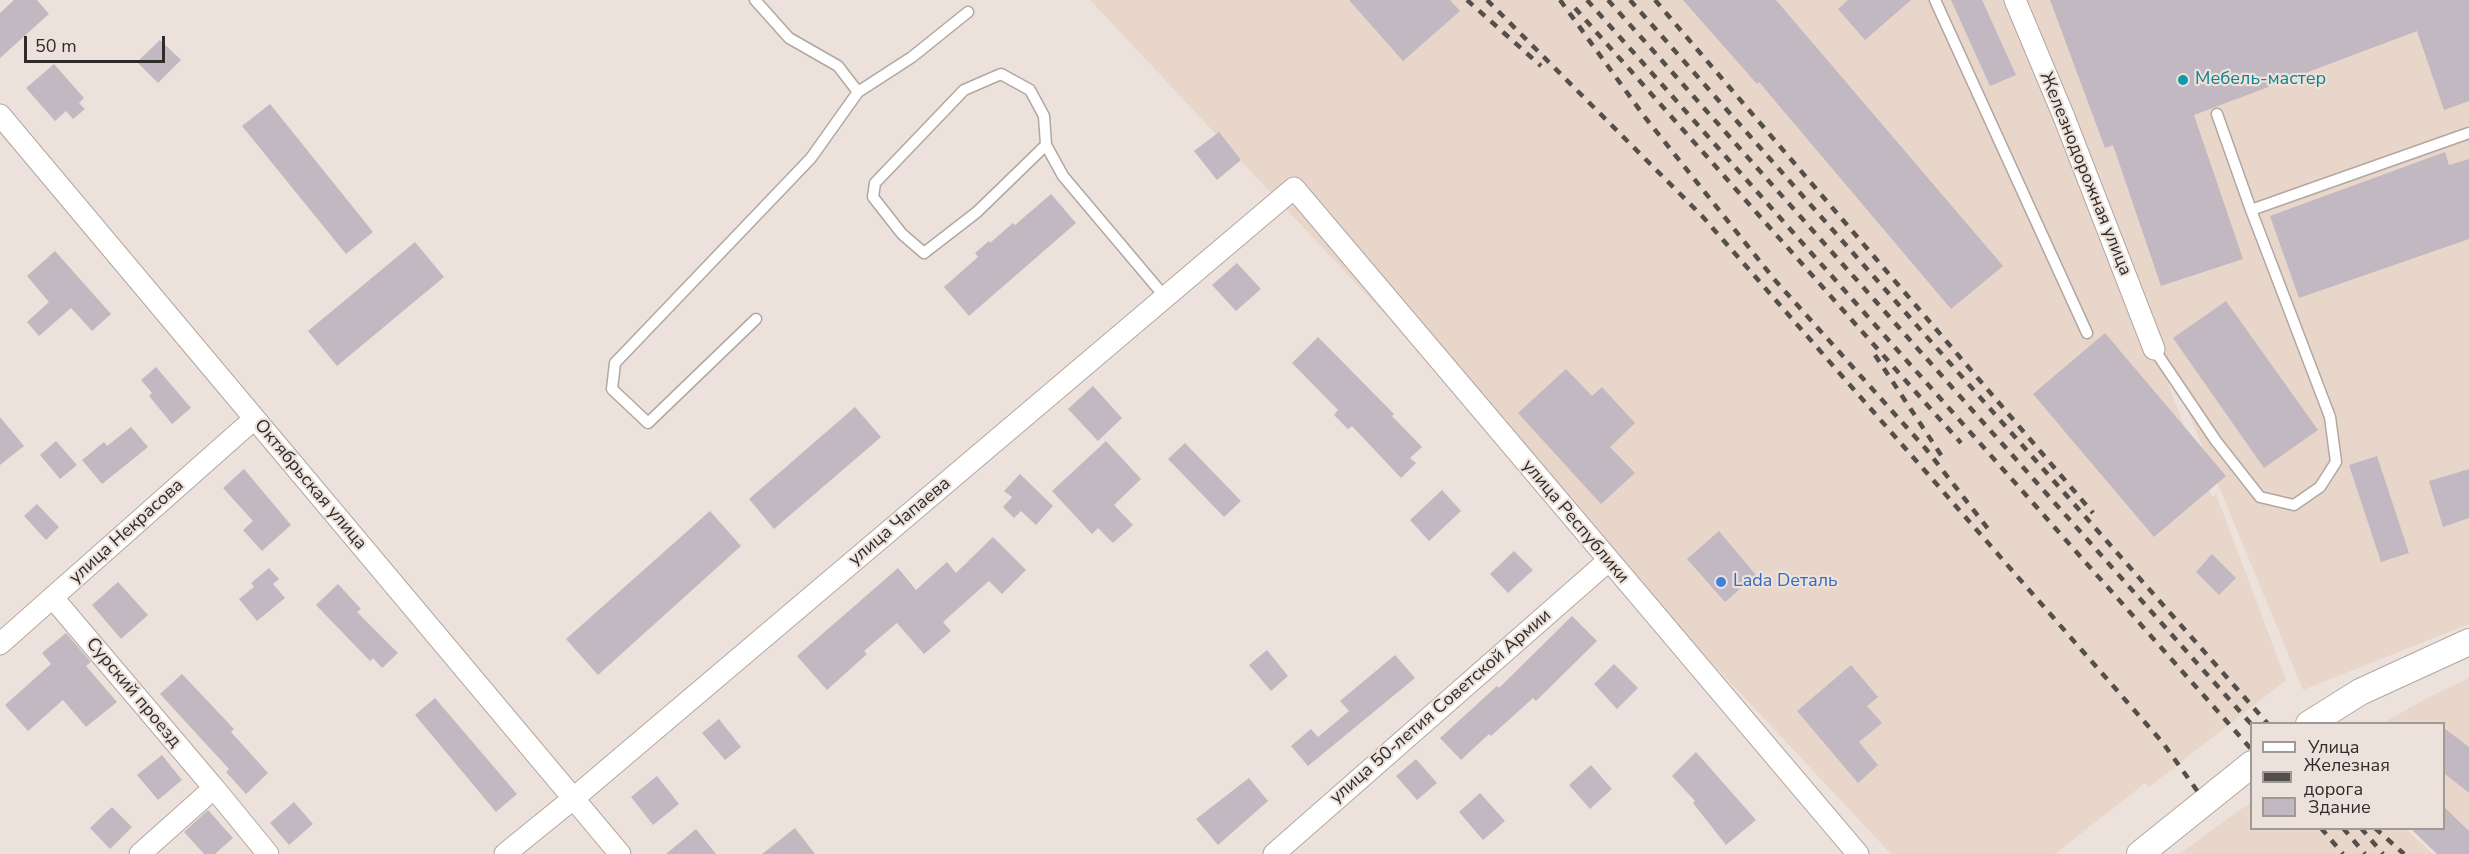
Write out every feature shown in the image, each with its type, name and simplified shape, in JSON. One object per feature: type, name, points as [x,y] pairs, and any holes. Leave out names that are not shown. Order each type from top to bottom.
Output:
[{"type":"street","name":"Железнодорожная улица","points":[[2015,0],[2064,117],[2154,349]]},
{"type":"street","name":"Октябрьская улица","points":[[0,115],[620,854]]},
{"type":"street","name":"улица Чапаева","points":[[505,854],[1294,188]]},
{"type":"street","name":"улица Республики","points":[[1294,188],[1858,854]]},
{"type":"street","name":"улица Некрасова","points":[[0,644],[254,419]]},
{"type":"street","name":"улица 50-летия Советской Армии","points":[[1274,854],[1608,561]]},
{"type":"street","name":"Сурский проезд","points":[[53,598],[268,854]]},
{"type":"street","points":[[2311,722],[2360,692],[2469,642]]},
{"type":"street","points":[[2140,854],[2250,766]]},
{"type":"street","points":[[140,854],[214,788]]},
{"type":"lane","points":[[754,0],[789,38],[838,66],[858,92]]},
{"type":"lane","points":[[1935,0],[2087,333]]},
{"type":"lane","points":[[756,319],[648,423],[612,389],[615,363],[811,158],[858,92],[912,57],[968,12]]},
{"type":"lane","points":[[1046,145],[977,212],[924,253],[902,234],[873,197],[875,183],[964,90],[1001,74],[1030,90],[1044,116],[1046,145],[1063,176],[1166,297]]},
{"type":"lane","points":[[2154,349],[2216,441],[2260,497],[2294,505],[2320,487],[2336,462],[2330,417],[2217,114]]},
{"type":"lane","points":[[2251,210],[2469,132]]},
{"type":"shaded area","points":[[1090,0],[2469,0],[2469,624],[2303,690],[2040,53],[2212,497],[2216,494],[2286,680],[2149,787],[2145,783],[2055,854],[1891,854]]},
{"type":"shaded area","points":[[2469,678],[2469,854],[2445,829],[2445,722],[2385,722],[2423,700]]},
{"type":"shaded area","points":[[2250,803],[2250,830],[2407,830],[2433,854],[2179,854]]},
{"type":"building","points":[[14,0],[37,0],[49,14],[0,58],[0,13]]},
{"type":"building","points":[[1349,0],[1450,0],[1460,11],[1403,61]]},
{"type":"building","points":[[1683,0],[1776,0],[2003,266],[1951,309],[1759,82],[1757,84]]},
{"type":"building","points":[[1848,0],[1911,0],[1865,40],[1838,9]]},
{"type":"building","points":[[1951,0],[1982,0],[2016,75],[1990,86]]},
{"type":"building","name":"Мебель-мастер","points":[[2050,0],[2469,0],[2469,101],[2444,110],[2417,31],[2194,115],[2243,259],[2161,286],[2113,145],[2105,148]]},
{"type":"building","points":[[160,40],[181,60],[158,83],[137,62]]},
{"type":"building","points":[[54,64],[84,98],[79,103],[85,109],[73,119],[66,111],[55,121],[26,88]]},
{"type":"building","points":[[270,104],[373,232],[346,254],[242,126]]},
{"type":"building","points":[[1219,132],[1241,160],[1217,180],[1194,151]]},
{"type":"building","points":[[2445,152],[2449,165],[2469,159],[2469,239],[2299,298],[2270,216]]},
{"type":"building","points":[[1051,194],[1076,223],[969,316],[944,287],[978,257],[975,253],[1013,223],[1015,225]]},
{"type":"building","points":[[415,242],[444,277],[337,366],[308,331]]},
{"type":"building","points":[[55,251],[111,314],[92,331],[71,308],[39,336],[27,322],[49,302],[27,276]]},
{"type":"building","points":[[1237,263],[1261,289],[1236,311],[1212,285]]},
{"type":"building","points":[[2226,301],[2318,430],[2264,468],[2173,338]]},
{"type":"building","points":[[2105,333],[2226,476],[2154,537],[2033,394]]},
{"type":"building","points":[[1318,337],[1394,414],[1392,416],[1422,447],[1410,458],[1416,463],[1401,478],[1352,426],[1348,429],[1334,415],[1338,410],[1292,363]]},
{"type":"building","points":[[156,367],[191,408],[172,424],[149,396],[152,393],[141,380]]},
{"type":"building","points":[[1566,369],[1592,396],[1602,387],[1635,423],[1610,447],[1635,473],[1601,504],[1518,413]]},
{"type":"building","points":[[1093,386],[1122,418],[1098,441],[1068,409]]},
{"type":"building","points":[[855,407],[881,437],[774,529],[749,499]]},
{"type":"building","points":[[0,417],[24,446],[0,465]]},
{"type":"building","points":[[131,427],[148,447],[102,484],[82,460],[104,442],[107,446]]},
{"type":"building","points":[[56,441],[77,465],[60,479],[40,455]]},
{"type":"building","points":[[1106,441],[1141,479],[1114,505],[1133,525],[1113,543],[1098,528],[1092,534],[1052,491]]},
{"type":"building","points":[[1185,443],[1241,501],[1224,517],[1168,459]]},
{"type":"building","points":[[2377,456],[2409,553],[2381,562],[2349,465]]},
{"type":"building","points":[[244,469],[291,525],[262,551],[243,530],[253,521],[223,488]]},
{"type":"building","points":[[2469,469],[2469,518],[2443,527],[2429,481]]},
{"type":"building","points":[[1020,474],[1053,506],[1036,525],[1021,511],[1014,518],[1003,507],[1012,497],[1004,491]]},
{"type":"building","points":[[1442,490],[1461,511],[1429,541],[1410,520]]},
{"type":"building","points":[[37,504],[59,527],[46,540],[24,516]]},
{"type":"building","points":[[710,511],[741,546],[598,675],[566,639]]},
{"type":"building","points":[[1719,531],[1756,575],[1725,602],[1687,559]]},
{"type":"building","points":[[993,537],[1026,570],[1002,594],[989,581],[943,622],[951,631],[924,654],[897,623],[864,651],[867,654],[827,690],[797,656],[898,568],[916,590],[947,562],[956,573]]},
{"type":"building","points":[[1514,551],[1533,570],[1508,593],[1490,574]]},
{"type":"building","points":[[2212,554],[2236,578],[2219,595],[2196,572]]},
{"type":"building","points":[[269,568],[279,579],[273,584],[285,598],[257,621],[239,599],[254,587],[251,583]]},
{"type":"building","points":[[118,582],[148,615],[121,639],[92,605]]},
{"type":"building","points":[[338,584],[361,609],[357,612],[398,653],[382,668],[373,658],[370,661],[316,605]]},
{"type":"building","points":[[1572,616],[1597,641],[1536,701],[1533,698],[1461,760],[1440,738],[1497,686],[1499,688]]},
{"type":"building","points":[[66,633],[91,662],[86,666],[117,702],[86,727],[63,700],[28,731],[5,705],[51,664],[42,653]]},
{"type":"building","points":[[1267,650],[1288,676],[1271,691],[1249,665]]},
{"type":"building","points":[[1395,655],[1415,678],[1308,766],[1291,746],[1311,729],[1318,737],[1349,711],[1340,701]]},
{"type":"building","points":[[1614,664],[1638,688],[1617,709],[1594,684]]},
{"type":"building","points":[[1851,665],[1878,697],[1867,706],[1882,723],[1859,742],[1878,765],[1858,783],[1797,711]]},
{"type":"building","points":[[182,674],[234,729],[231,732],[268,773],[246,794],[226,772],[229,769],[160,694]]},
{"type":"building","points":[[435,698],[517,794],[496,812],[415,715]]},
{"type":"building","points":[[719,719],[741,747],[725,760],[702,733]]},
{"type":"building","points":[[2445,729],[2469,747],[2469,793],[2445,774]]},
{"type":"building","points":[[1696,752],[1756,820],[1726,845],[1693,803],[1695,801],[1672,776]]},
{"type":"building","points":[[162,755],[182,780],[158,800],[137,775]]},
{"type":"building","points":[[1416,759],[1437,783],[1417,800],[1396,776]]},
{"type":"building","points":[[1591,765],[1612,789],[1590,809],[1569,785]]},
{"type":"building","points":[[657,776],[679,804],[653,825],[631,797]]},
{"type":"building","points":[[1249,778],[1268,801],[1218,845],[1196,819]]},
{"type":"building","points":[[1480,793],[1505,821],[1483,840],[1459,812]]},
{"type":"building","points":[[294,802],[313,824],[289,845],[270,823]]},
{"type":"building","points":[[112,807],[132,827],[110,849],[90,828]]},
{"type":"building","points":[[2445,808],[2469,831],[2469,854],[2437,854],[2412,830],[2445,830]]},
{"type":"building","points":[[208,810],[233,838],[215,854],[204,854],[184,832]]},
{"type":"building","points":[[795,828],[815,854],[762,854]]},
{"type":"building","points":[[696,829],[716,854],[666,854]]},
{"type":"railway","points":[[1467,0],[1541,66]]},
{"type":"railway","points":[[1487,0],[1703,217],[2163,743],[2198,792]]},
{"type":"railway","points":[[1560,0],[1644,116],[1774,279],[1926,449],[1989,530]]},
{"type":"railway","points":[[1587,0],[2250,748]]},
{"type":"railway","points":[[1608,0],[2250,723]]},
{"type":"railway","points":[[1630,0],[2266,722]]},
{"type":"railway","points":[[1655,0],[2093,513]]},
{"type":"railway","points":[[1575,8],[1961,443]]},
{"type":"railway","points":[[1875,355],[1943,458]]},
{"type":"railway","points":[[2323,830],[2343,854]]},
{"type":"railway","points":[[2345,830],[2365,854]]},
{"type":"railway","points":[[2363,830],[2383,854]]},
{"type":"railway","points":[[2377,830],[2404,854]]},
{"type":"place","name":"Мебель-мастер","points":[[2183,80]]},
{"type":"place","name":"Lada Dеталь","points":[[1721,582]]}]
